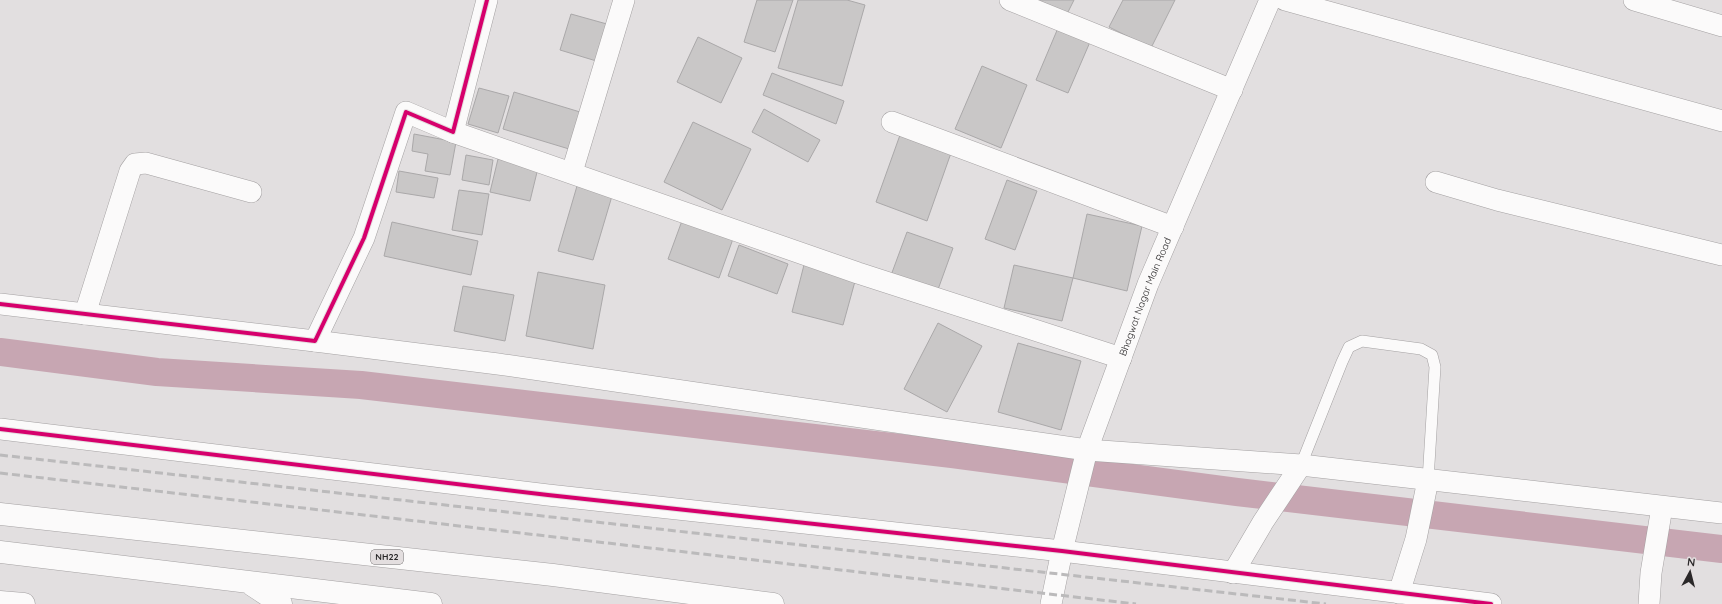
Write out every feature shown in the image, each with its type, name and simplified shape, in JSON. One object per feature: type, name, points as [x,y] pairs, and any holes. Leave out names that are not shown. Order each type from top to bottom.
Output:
[{"type":"main road","name":"NH22","points":[[0,514],[553,575],[773,604]]},
{"type":"main road","points":[[0,552],[431,604]]},
{"type":"main road","points":[[247,582],[281,604]]},
{"type":"main road","points":[[0,602],[24,604]]},
{"type":"street","points":[[453,132],[487,0]]},
{"type":"street","points":[[572,172],[624,0]]},
{"type":"street","points":[[1010,0],[1232,90]]},
{"type":"street","name":"Bhagwat Nagar Main Road","points":[[1051,604],[1062,551],[1086,454],[1148,284],[1270,0]]},
{"type":"street","points":[[1285,0],[1722,121]]},
{"type":"street","points":[[1634,0],[1722,26]]},
{"type":"street","points":[[315,341],[364,238],[406,112],[453,132],[572,172],[858,273],[1121,358]]},
{"type":"street","points":[[892,122],[1173,227]]},
{"type":"street","points":[[85,314],[130,171],[136,164],[146,163],[251,192]]},
{"type":"street","points":[[1436,182],[1498,200],[1722,256]]},
{"type":"street","points":[[0,304],[498,364],[1086,454],[1301,465],[1427,486],[1662,506],[1722,513]]},
{"type":"street","points":[[0,429],[532,493],[1062,551],[1400,593],[1435,601],[1491,604]]},
{"type":"street","points":[[1232,573],[1263,522],[1301,465]]},
{"type":"street","points":[[1400,593],[1416,539],[1427,486]]},
{"type":"street","points":[[1649,604],[1651,573],[1662,506]]},
{"type":"lane","points":[[1301,465],[1349,347],[1362,341],[1422,349],[1432,354],[1435,367],[1427,486]]},
{"type":"building","points":[[757,0],[793,0],[775,52],[744,42]]},
{"type":"building","points":[[798,0],[847,0],[865,5],[842,86],[778,68]]},
{"type":"building","points":[[1026,0],[1074,0],[1065,18]]},
{"type":"building","points":[[1123,0],[1175,0],[1151,48],[1109,27]]},
{"type":"building","points":[[571,14],[614,26],[603,63],[560,50]]},
{"type":"building","points":[[1058,28],[1090,42],[1068,93],[1036,80]]},
{"type":"building","points":[[698,37],[742,58],[721,103],[677,82]]},
{"type":"building","points":[[982,66],[1027,85],[1001,148],[955,129]]},
{"type":"building","points":[[772,73],[844,101],[836,124],[763,95]]},
{"type":"building","points":[[479,88],[509,96],[498,133],[468,124]]},
{"type":"building","points":[[514,92],[590,115],[579,152],[503,129]]},
{"type":"building","points":[[764,109],[820,140],[808,162],[752,132]]},
{"type":"building","points":[[693,122],[751,149],[722,210],[664,182]]},
{"type":"building","points":[[414,134],[456,142],[450,175],[425,171],[428,154],[412,151]]},
{"type":"building","points":[[900,135],[951,153],[927,221],[876,202]]},
{"type":"building","points":[[466,155],[493,160],[489,185],[462,180]]},
{"type":"building","points":[[498,159],[538,168],[530,201],[490,192]]},
{"type":"building","points":[[399,171],[438,178],[434,198],[396,192]]},
{"type":"building","points":[[1007,180],[1037,191],[1015,250],[985,239]]},
{"type":"building","points":[[577,186],[612,196],[593,260],[558,251]]},
{"type":"building","points":[[459,190],[489,194],[482,235],[452,230]]},
{"type":"building","points":[[1087,214],[1142,226],[1127,291],[1073,278]]},
{"type":"building","points":[[683,218],[734,236],[719,278],[668,259]]},
{"type":"building","points":[[392,222],[478,241],[471,275],[384,256]]},
{"type":"building","points":[[907,232],[953,248],[936,295],[890,278]]},
{"type":"building","points":[[739,245],[788,264],[777,294],[728,276]]},
{"type":"building","points":[[805,261],[857,274],[843,325],[792,312]]},
{"type":"building","points":[[1014,265],[1073,278],[1062,321],[1004,308]]},
{"type":"building","points":[[538,272],[605,285],[593,349],[526,336]]},
{"type":"building","points":[[463,286],[514,295],[505,341],[454,331]]},
{"type":"building","points":[[938,323],[982,346],[947,412],[904,389]]},
{"type":"building","points":[[1018,343],[1081,361],[1061,430],[998,412]]},
{"type":"waterway","points":[[0,352],[157,372],[361,385],[952,454],[1237,492],[1722,549]]},
{"type":"railway","points":[[0,455],[1326,604]]},
{"type":"railway","points":[[0,473],[1136,604]]},
{"type":"cycle path","points":[[0,304],[315,341],[364,238],[406,112],[453,132],[487,0]]},
{"type":"cycle path","points":[[0,429],[548,495],[1062,551],[1491,604]]}]
